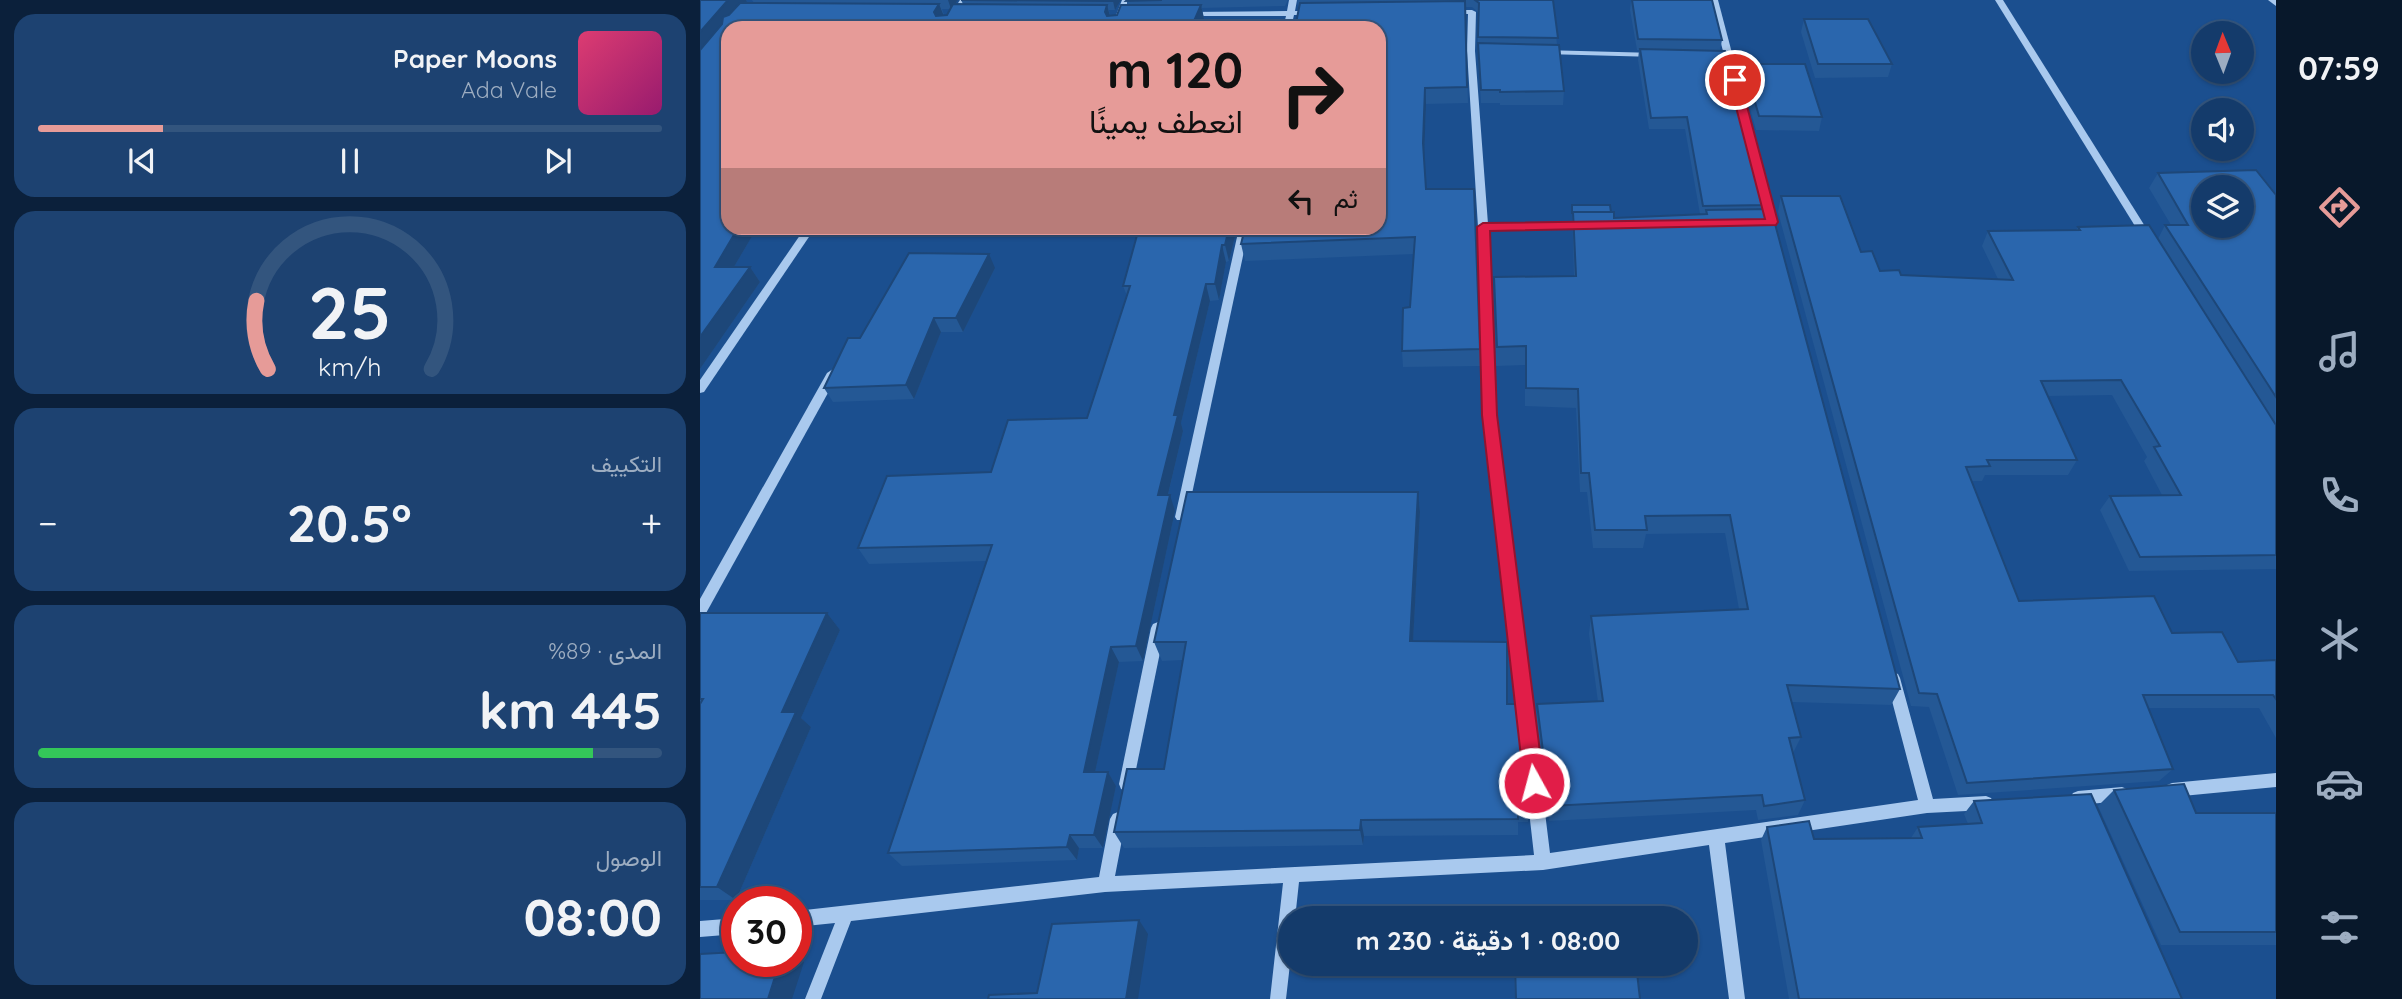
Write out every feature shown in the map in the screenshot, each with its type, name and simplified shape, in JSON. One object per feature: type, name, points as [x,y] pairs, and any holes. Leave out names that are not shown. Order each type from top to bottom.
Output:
[{"type":"street","points":[[951,21],[964,0]]},
{"type":"street","points":[[1118,21],[1126,0]]},
{"type":"street","points":[[1288,21],[1293,0]]},
{"type":"street","points":[[1714,0],[1775,236]]},
{"type":"street","points":[[1999,0],[2152,246]]},
{"type":"street","points":[[2272,0],[2276,4]]},
{"type":"street","points":[[1446,12],[1472,12],[1471,51],[1483,227],[1490,415],[1544,862]]},
{"type":"street","points":[[1173,15],[1329,13]]},
{"type":"street","points":[[945,14],[969,15]]},
{"type":"street","points":[[1107,15],[1134,15]]},
{"type":"street","points":[[1471,51],[1484,51]]},
{"type":"street","points":[[1539,52],[1661,55]]},
{"type":"street","points":[[1715,56],[1728,57]]},
{"type":"street","points":[[1758,223],[1772,222]]},
{"type":"street","points":[[1483,227],[1593,225]]},
{"type":"street","points":[[700,389],[805,235]]},
{"type":"street","points":[[1178,534],[1242,235]]},
{"type":"street","points":[[700,611],[843,356]]},
{"type":"street","points":[[1105,884],[1161,615]]},
{"type":"street","points":[[1888,660],[1927,806]]},
{"type":"street","points":[[2058,799],[2087,804],[2146,792],[2276,780]]},
{"type":"street","points":[[812,917],[1105,884],[1544,862],[1927,806],[2006,802]]},
{"type":"street","points":[[1716,836],[1737,999]]},
{"type":"street","points":[[1278,999],[1292,874]]},
{"type":"street","points":[[813,999],[846,914]]},
{"type":"street","points":[[700,929],[721,927]]},
{"type":"building","points":[[700,0],[728,0],[700,32]]},
{"type":"building","points":[[961,0],[1113,0],[1113,1]]},
{"type":"building","points":[[1475,0],[1553,0],[1558,38],[1478,37],[1479,3]]},
{"type":"building","points":[[1632,0],[1712,0],[1722,40],[1638,39]]},
{"type":"building","points":[[1465,1],[1467,87],[1425,88],[1423,143],[1426,189],[1474,189],[1480,349],[1402,351],[1403,308],[1410,307],[1415,237],[1241,244],[1243,235],[1386,235],[1386,21],[1296,21],[1300,3]]},
{"type":"building","points":[[740,3],[939,4],[934,12],[936,16],[947,15],[953,4],[1107,5],[1107,16],[1117,15],[1121,5],[1201,5],[1194,21],[722,21],[723,17],[729,15]]},
{"type":"building","points":[[1804,19],[1868,19],[1892,64],[1818,64]]},
{"type":"building","points":[[721,25],[721,235],[734,235],[715,267],[750,267],[700,337],[700,50]]},
{"type":"building","points":[[1478,43],[1559,45],[1564,91],[1481,90]]},
{"type":"building","points":[[1640,49],[1725,51],[1766,205],[1703,206],[1687,117],[1651,118]]},
{"type":"building","points":[[1744,64],[1805,64],[1822,117],[1759,116]]},
{"type":"building","points":[[2256,170],[2276,195],[2276,397],[2165,225],[2188,225],[2158,173]]},
{"type":"building","points":[[1781,196],[1840,196],[1861,252],[1872,251],[1880,271],[1899,270],[1901,275],[2013,280],[1988,231],[2080,230],[2078,227],[2149,225],[2276,425],[2276,555],[2140,557],[2110,496],[2181,495],[2154,447],[2160,446],[2121,380],[2041,381],[2077,460],[1987,460],[1990,466],[1966,467],[2019,601],[2154,596],[2172,633],[2222,632],[2238,662],[2276,660],[2276,699],[2273,695],[2143,695],[2173,769],[1967,783],[1937,694],[1919,693]]},
{"type":"building","points":[[1572,205],[1610,205],[1611,212],[1572,213]]},
{"type":"building","points":[[1771,209],[1900,689],[1787,685],[1801,737],[1789,738],[1805,800],[1764,806],[1762,795],[1550,806],[1537,704],[1603,701],[1591,616],[1748,609],[1730,515],[1645,516],[1647,530],[1595,530],[1589,473],[1581,473],[1578,389],[1526,388],[1526,346],[1497,347],[1494,277],[1576,276],[1573,212],[1614,212],[1614,218],[1707,214],[1706,210]]},
{"type":"building","points":[[1137,235],[1227,235],[1225,245],[1222,245],[1215,284],[1206,284],[1174,415],[1178,415],[1158,495],[1170,495],[1136,646],[1111,647],[1084,772],[1108,772],[1094,835],[1070,835],[1067,847],[888,853],[992,545],[858,548],[887,476],[991,472],[1008,420],[1087,418],[1130,286],[1123,286]]},
{"type":"building","points":[[909,253],[989,254],[956,318],[934,318],[906,385],[824,388],[848,338],[860,338]]},
{"type":"building","points":[[1187,492],[1418,492],[1410,641],[1507,642],[1507,704],[1517,704],[1529,806],[1518,806],[1518,819],[1361,820],[1360,830],[1114,832],[1127,769],[1164,769],[1186,642],[1154,642]]},
{"type":"building","points":[[700,613],[827,613],[782,712],[796,712],[717,887],[700,887],[700,704],[703,699],[700,699]]},
{"type":"building","points":[[2184,784],[2196,813],[2276,813],[2276,932],[2180,932],[2114,790]]},
{"type":"building","points":[[2091,794],[2182,999],[1799,999],[1767,827],[1809,821],[1814,839],[1922,838],[1918,827],[1982,823],[1974,801]]},
{"type":"building","points":[[1139,920],[1126,999],[988,999],[989,995],[1037,993],[1052,924]]},
{"type":"building","points":[[721,953],[721,977],[775,977],[768,999],[700,999],[700,954]]},
{"type":"building","points":[[1515,976],[1637,976],[1640,999],[1516,999]]},
{"type":"route","points":[[1534,783],[1490,415],[1483,227],[1772,222],[1735,80]]}]
